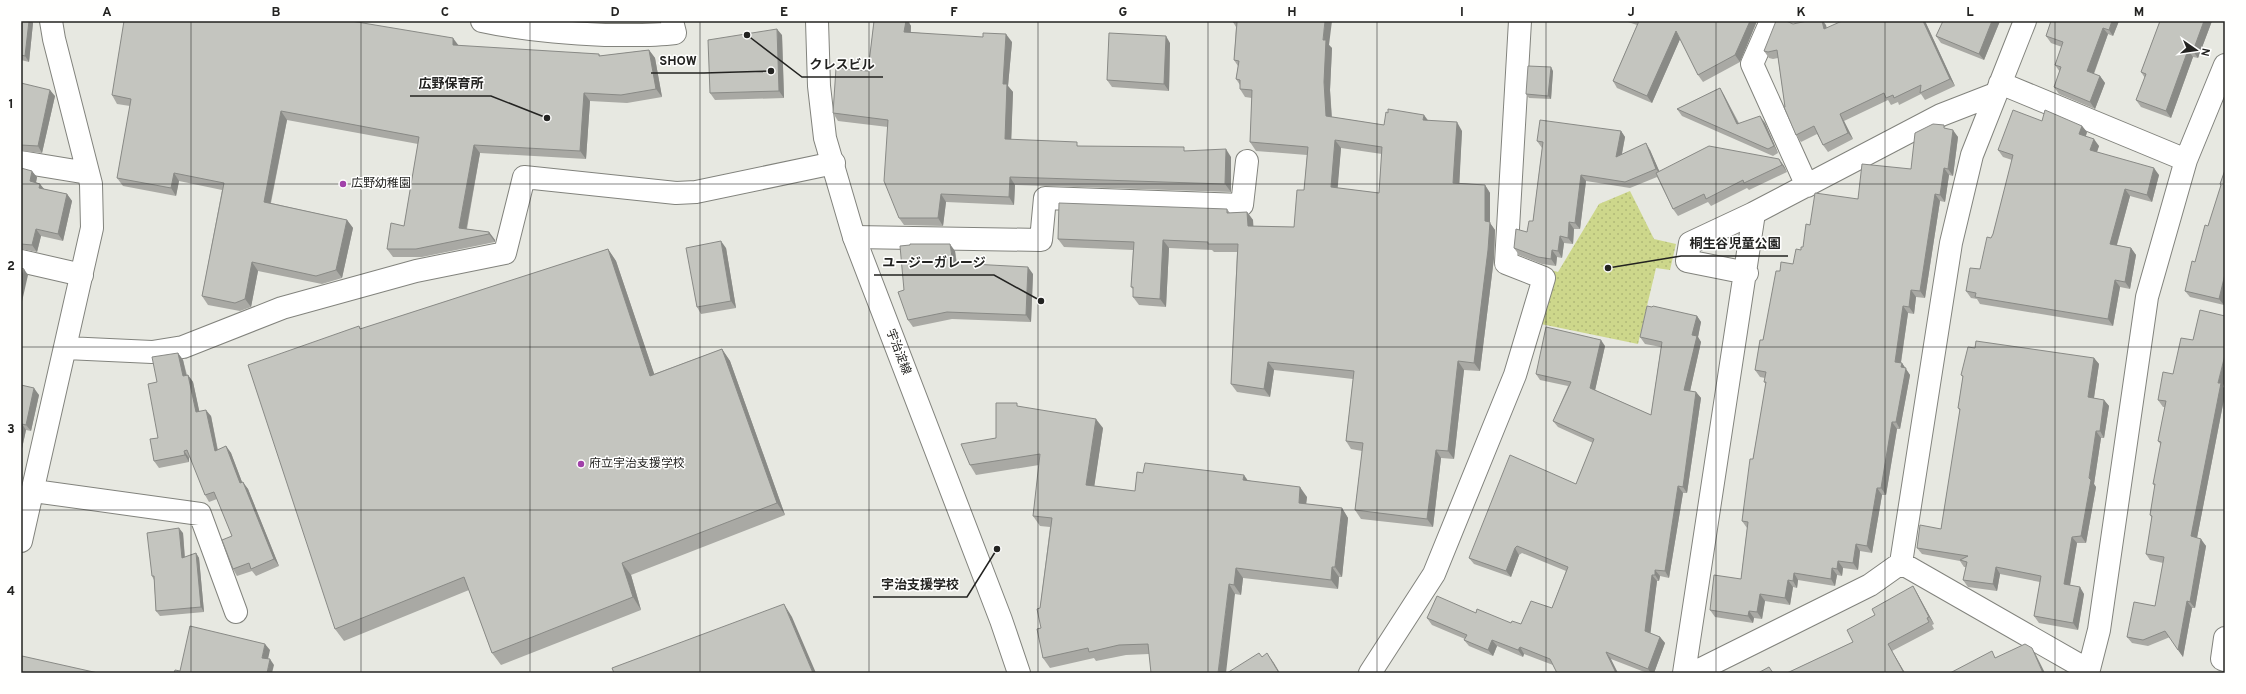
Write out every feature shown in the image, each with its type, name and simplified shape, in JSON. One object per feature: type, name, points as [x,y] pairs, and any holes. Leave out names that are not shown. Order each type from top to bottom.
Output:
[{"type":"street","points":[[21,541],[34,491],[92,228],[91,184],[51,21]]},
{"type":"street","points":[[482,21],[517,29],[548,27],[654,36],[675,33],[672,21]]},
{"type":"street","name":"宇治淀線","points":[[817,21],[819,86],[825,138],[834,163],[854,237],[1001,620],[1019,673]]},
{"type":"street","points":[[1370,673],[1434,574],[1515,374],[1544,278],[1506,263],[1520,21]]},
{"type":"street","points":[[1771,21],[1752,64],[1807,186]]},
{"type":"street","points":[[1693,673],[1870,585],[1901,563],[1951,243],[1972,156],[1997,88],[2025,21]]},
{"type":"street","points":[[1901,563],[2088,671],[2099,630],[2147,297],[2186,160],[2225,65]]},
{"type":"street","points":[[1747,273],[1687,261],[1690,243],[1754,213],[1941,115],[1997,88],[2186,160]]},
{"type":"street","points":[[854,237],[1041,240],[1045,198],[1242,205],[1247,160]]},
{"type":"street","points":[[21,162],[88,173]]},
{"type":"street","points":[[66,348],[152,352],[183,347],[282,308],[416,271],[505,253],[524,177],[676,193],[696,192],[834,163]]},
{"type":"street","points":[[1684,673],[1747,273],[1754,213]]},
{"type":"street","points":[[21,261],[82,274]]},
{"type":"street","points":[[34,491],[200,514],[236,612]]},
{"type":"street","points":[[2225,638],[2222,659],[2225,660]]},
{"type":"green space","points":[[1630,191],[1654,239],[1676,244],[1670,270],[1656,268],[1638,344],[1541,324],[1547,269],[1558,272],[1599,204]]},
{"type":"building","points":[[21,21],[29,21],[25,56],[21,55]]},
{"type":"building","points":[[124,21],[351,21],[453,38],[453,45],[599,54],[599,56],[649,50],[656,89],[621,95],[584,93],[580,151],[474,145],[459,228],[489,232],[489,234],[416,249],[387,249],[391,223],[404,226],[419,137],[281,111],[264,202],[347,220],[336,270],[316,276],[252,262],[245,299],[235,303],[202,296],[224,183],[174,173],[171,188],[117,178],[131,99],[112,95]]},
{"type":"building","points":[[874,21],[906,21],[904,32],[983,37],[983,33],[1006,34],[1003,84],[1007,84],[1005,139],[1077,142],[1077,146],[1184,147],[1184,151],[1226,149],[1225,184],[1010,177],[1009,197],[941,194],[938,218],[899,218],[884,181],[888,120],[833,113],[836,68],[868,71]]},
{"type":"building","points":[[1325,21],[1323,40],[1326,40],[1324,82],[1326,116],[1384,125],[1386,112],[1388,113],[1388,109],[1424,115],[1423,120],[1457,122],[1453,183],[1485,185],[1485,221],[1490,222],[1474,363],[1458,361],[1448,451],[1436,450],[1427,519],[1355,510],[1363,443],[1346,441],[1354,371],[1268,362],[1264,389],[1231,384],[1238,244],[1208,244],[1208,242],[1163,240],[1160,299],[1133,297],[1133,287],[1131,287],[1134,242],[1058,239],[1059,203],[1227,209],[1227,213],[1247,212],[1248,226],[1294,227],[1297,190],[1304,190],[1308,147],[1250,142],[1252,90],[1240,89],[1240,80],[1236,79],[1239,61],[1234,60],[1237,22],[1233,22]],"holes":[[[1335,140],[1382,147],[1379,193],[1331,187]]]},
{"type":"building","points":[[1639,21],[1750,21],[1735,55],[1698,75],[1676,31],[1647,96],[1613,81]]},
{"type":"building","points":[[1776,21],[1786,21],[1793,24],[1807,21],[1822,21],[1824,29],[1842,21],[1923,21],[1950,79],[1920,93],[1921,85],[1894,98],[1893,95],[1886,98],[1884,93],[1840,114],[1848,133],[1823,145],[1814,126],[1796,135],[1784,107],[1777,50],[1768,52],[1764,51]]},
{"type":"building","points":[[1943,21],[1992,21],[1979,54],[1936,36]]},
{"type":"building","points":[[2051,21],[2112,21],[2109,30],[2103,28],[2087,71],[2100,76],[2090,102],[2054,87],[2061,67],[2055,65],[2063,42],[2046,36]]},
{"type":"building","points":[[2160,21],[2204,21],[2193,51],[2188,50],[2166,111],[2136,100],[2146,74],[2141,72]]},
{"type":"building","points":[[777,29],[779,91],[710,93],[708,40]]},
{"type":"building","points":[[1109,33],[1166,36],[1164,84],[1107,80]]},
{"type":"building","points":[[1528,66],[1551,67],[1548,96],[1526,94]]},
{"type":"building","points":[[21,83],[50,90],[38,146],[21,145]]},
{"type":"building","points":[[1720,88],[1737,124],[1760,116],[1774,146],[1768,149],[1677,109]]},
{"type":"building","points":[[2013,110],[2042,121],[2045,110],[2082,126],[2079,134],[2094,139],[2090,150],[2154,168],[2147,195],[2125,189],[2110,244],[2131,248],[2125,282],[2115,280],[2108,319],[1975,297],[1976,293],[1966,291],[1970,268],[1980,269],[1987,237],[1991,238],[1993,234],[2013,155],[1998,150]]},
{"type":"building","points":[[1540,120],[1621,131],[1616,157],[1646,143],[1656,169],[1625,182],[1581,175],[1575,223],[1569,222],[1568,238],[1560,236],[1558,251],[1552,250],[1551,259],[1538,257],[1514,248],[1516,229],[1527,232],[1529,221],[1533,221],[1543,142],[1537,141]]},
{"type":"building","points":[[1933,124],[1944,125],[1944,128],[1953,130],[1948,169],[1944,168],[1940,195],[1935,194],[1920,291],[1911,290],[1909,307],[1903,306],[1895,362],[1902,363],[1901,367],[1906,368],[1896,422],[1892,422],[1881,488],[1877,488],[1867,546],[1856,544],[1853,563],[1838,561],[1837,569],[1832,568],[1831,579],[1794,573],[1793,581],[1788,580],[1785,598],[1760,594],[1757,612],[1749,611],[1748,616],[1710,610],[1714,575],[1741,579],[1748,522],[1742,521],[1750,459],[1753,459],[1766,382],[1764,382],[1766,372],[1755,370],[1760,340],[1763,340],[1776,271],[1780,271],[1781,262],[1793,264],[1796,249],[1801,250],[1801,247],[1803,247],[1806,224],[1810,225],[1815,193],[1858,199],[1862,164],[1911,169],[1915,133]]},
{"type":"building","points":[[1709,146],[1779,159],[1782,165],[1744,183],[1743,180],[1706,199],[1704,194],[1673,209],[1656,173]]},
{"type":"building","points":[[21,168],[32,171],[30,181],[40,184],[39,188],[67,194],[58,234],[36,229],[32,245],[21,244]]},
{"type":"building","points":[[2225,170],[2225,274],[2219,299],[2185,291],[2192,261],[2195,262],[2205,225],[2208,226]]},
{"type":"building","points":[[721,241],[731,301],[697,307],[686,248]]},
{"type":"building","points":[[910,244],[950,244],[953,263],[1028,267],[1026,315],[947,312],[908,320],[898,292],[904,290],[900,246]]},
{"type":"building","points":[[608,249],[650,376],[722,349],[777,503],[622,563],[633,597],[492,653],[464,577],[335,629],[248,365],[359,326],[360,329]]},
{"type":"building","points":[[21,268],[24,269],[21,280]]},
{"type":"building","points":[[1647,306],[1697,316],[1692,335],[1697,336],[1684,390],[1696,392],[1683,487],[1678,486],[1665,571],[1655,570],[1655,575],[1652,575],[1645,631],[1660,637],[1648,669],[1606,652],[1616,673],[1557,673],[1550,659],[1520,647],[1518,650],[1492,640],[1488,650],[1464,640],[1467,635],[1427,618],[1437,596],[1476,613],[1477,609],[1511,623],[1512,621],[1521,624],[1531,601],[1552,608],[1568,567],[1517,546],[1506,571],[1469,558],[1510,455],[1576,484],[1594,439],[1553,421],[1571,382],[1536,374],[1546,327],[1601,340],[1590,388],[1651,415],[1662,342],[1640,337]]},
{"type":"building","points":[[2200,310],[2225,316],[2225,355],[2218,383],[2221,383],[2191,536],[2201,539],[2190,602],[2187,601],[2178,650],[2165,631],[2143,640],[2127,637],[2134,602],[2155,606],[2164,557],[2146,554],[2152,516],[2150,515],[2155,484],[2153,484],[2161,442],[2158,441],[2166,401],[2158,400],[2163,372],[2173,374],[2181,338],[2193,340]]},
{"type":"building","points":[[1976,341],[2094,358],[2088,397],[2104,400],[2100,431],[2096,431],[2089,478],[2091,480],[2081,536],[2072,537],[2064,584],[2080,587],[2073,623],[2034,616],[2041,576],[1996,567],[1993,584],[1963,580],[1967,562],[1960,560],[1968,556],[1917,548],[1920,525],[1941,529],[1960,409],[1958,408],[1963,376],[1961,375],[1968,347],[1975,348]]},
{"type":"building","points":[[178,353],[183,376],[188,375],[196,412],[206,410],[215,451],[226,446],[240,483],[243,482],[274,559],[251,569],[249,563],[233,569],[222,540],[232,536],[214,492],[205,495],[187,450],[184,451],[185,455],[154,461],[150,439],[158,438],[148,384],[157,382],[152,357]]},
{"type":"building","points":[[21,385],[34,388],[26,425],[22,424],[21,427]]},
{"type":"building","points":[[996,403],[1017,403],[1017,406],[1096,419],[1086,485],[1135,491],[1137,472],[1143,473],[1145,463],[1244,475],[1243,480],[1300,487],[1299,503],[1342,508],[1335,567],[1332,567],[1331,580],[1236,568],[1234,585],[1229,584],[1218,673],[1151,673],[1148,644],[1119,645],[1089,652],[1088,648],[1043,658],[1037,629],[1041,628],[1037,609],[1040,608],[1052,518],[1033,516],[1040,454],[970,465],[961,444],[996,438]]},
{"type":"building","points":[[179,528],[182,558],[196,553],[201,607],[156,611],[154,576],[152,576],[147,533]]},
{"type":"building","points":[[1913,586],[1929,617],[1927,618],[1929,622],[1888,644],[1904,673],[1787,673],[1853,642],[1847,630],[1875,615],[1872,609]]},
{"type":"building","points":[[784,604],[813,673],[614,673],[612,668]]},
{"type":"building","points":[[190,626],[265,644],[262,658],[270,659],[267,673],[174,673],[175,670],[180,671]]},
{"type":"building","points":[[2025,644],[2032,648],[2043,673],[1950,673],[1992,651],[1995,658]]},
{"type":"building","points":[[1259,653],[1262,657],[1267,653],[1279,673],[1227,673]]},
{"type":"building","points":[[22,656],[98,673],[21,673]]},
{"type":"building","points":[[1769,667],[1773,673],[1758,673]]},
{"type":"place","name":"クレスビル","points":[[747,35]]},
{"type":"place","name":"SHOW","points":[[771,71]]},
{"type":"place","name":"広野保育所","points":[[547,118]]},
{"type":"place","name":"広野幼稚園","points":[[343,184]]},
{"type":"place","name":"桐生谷児童公園","points":[[1608,268]]},
{"type":"place","name":"ユージーガレージ","points":[[1041,301]]},
{"type":"place","name":"府立宇治支援学校","points":[[581,464]]},
{"type":"place","name":"宇治支援学校","points":[[997,549]]}]
